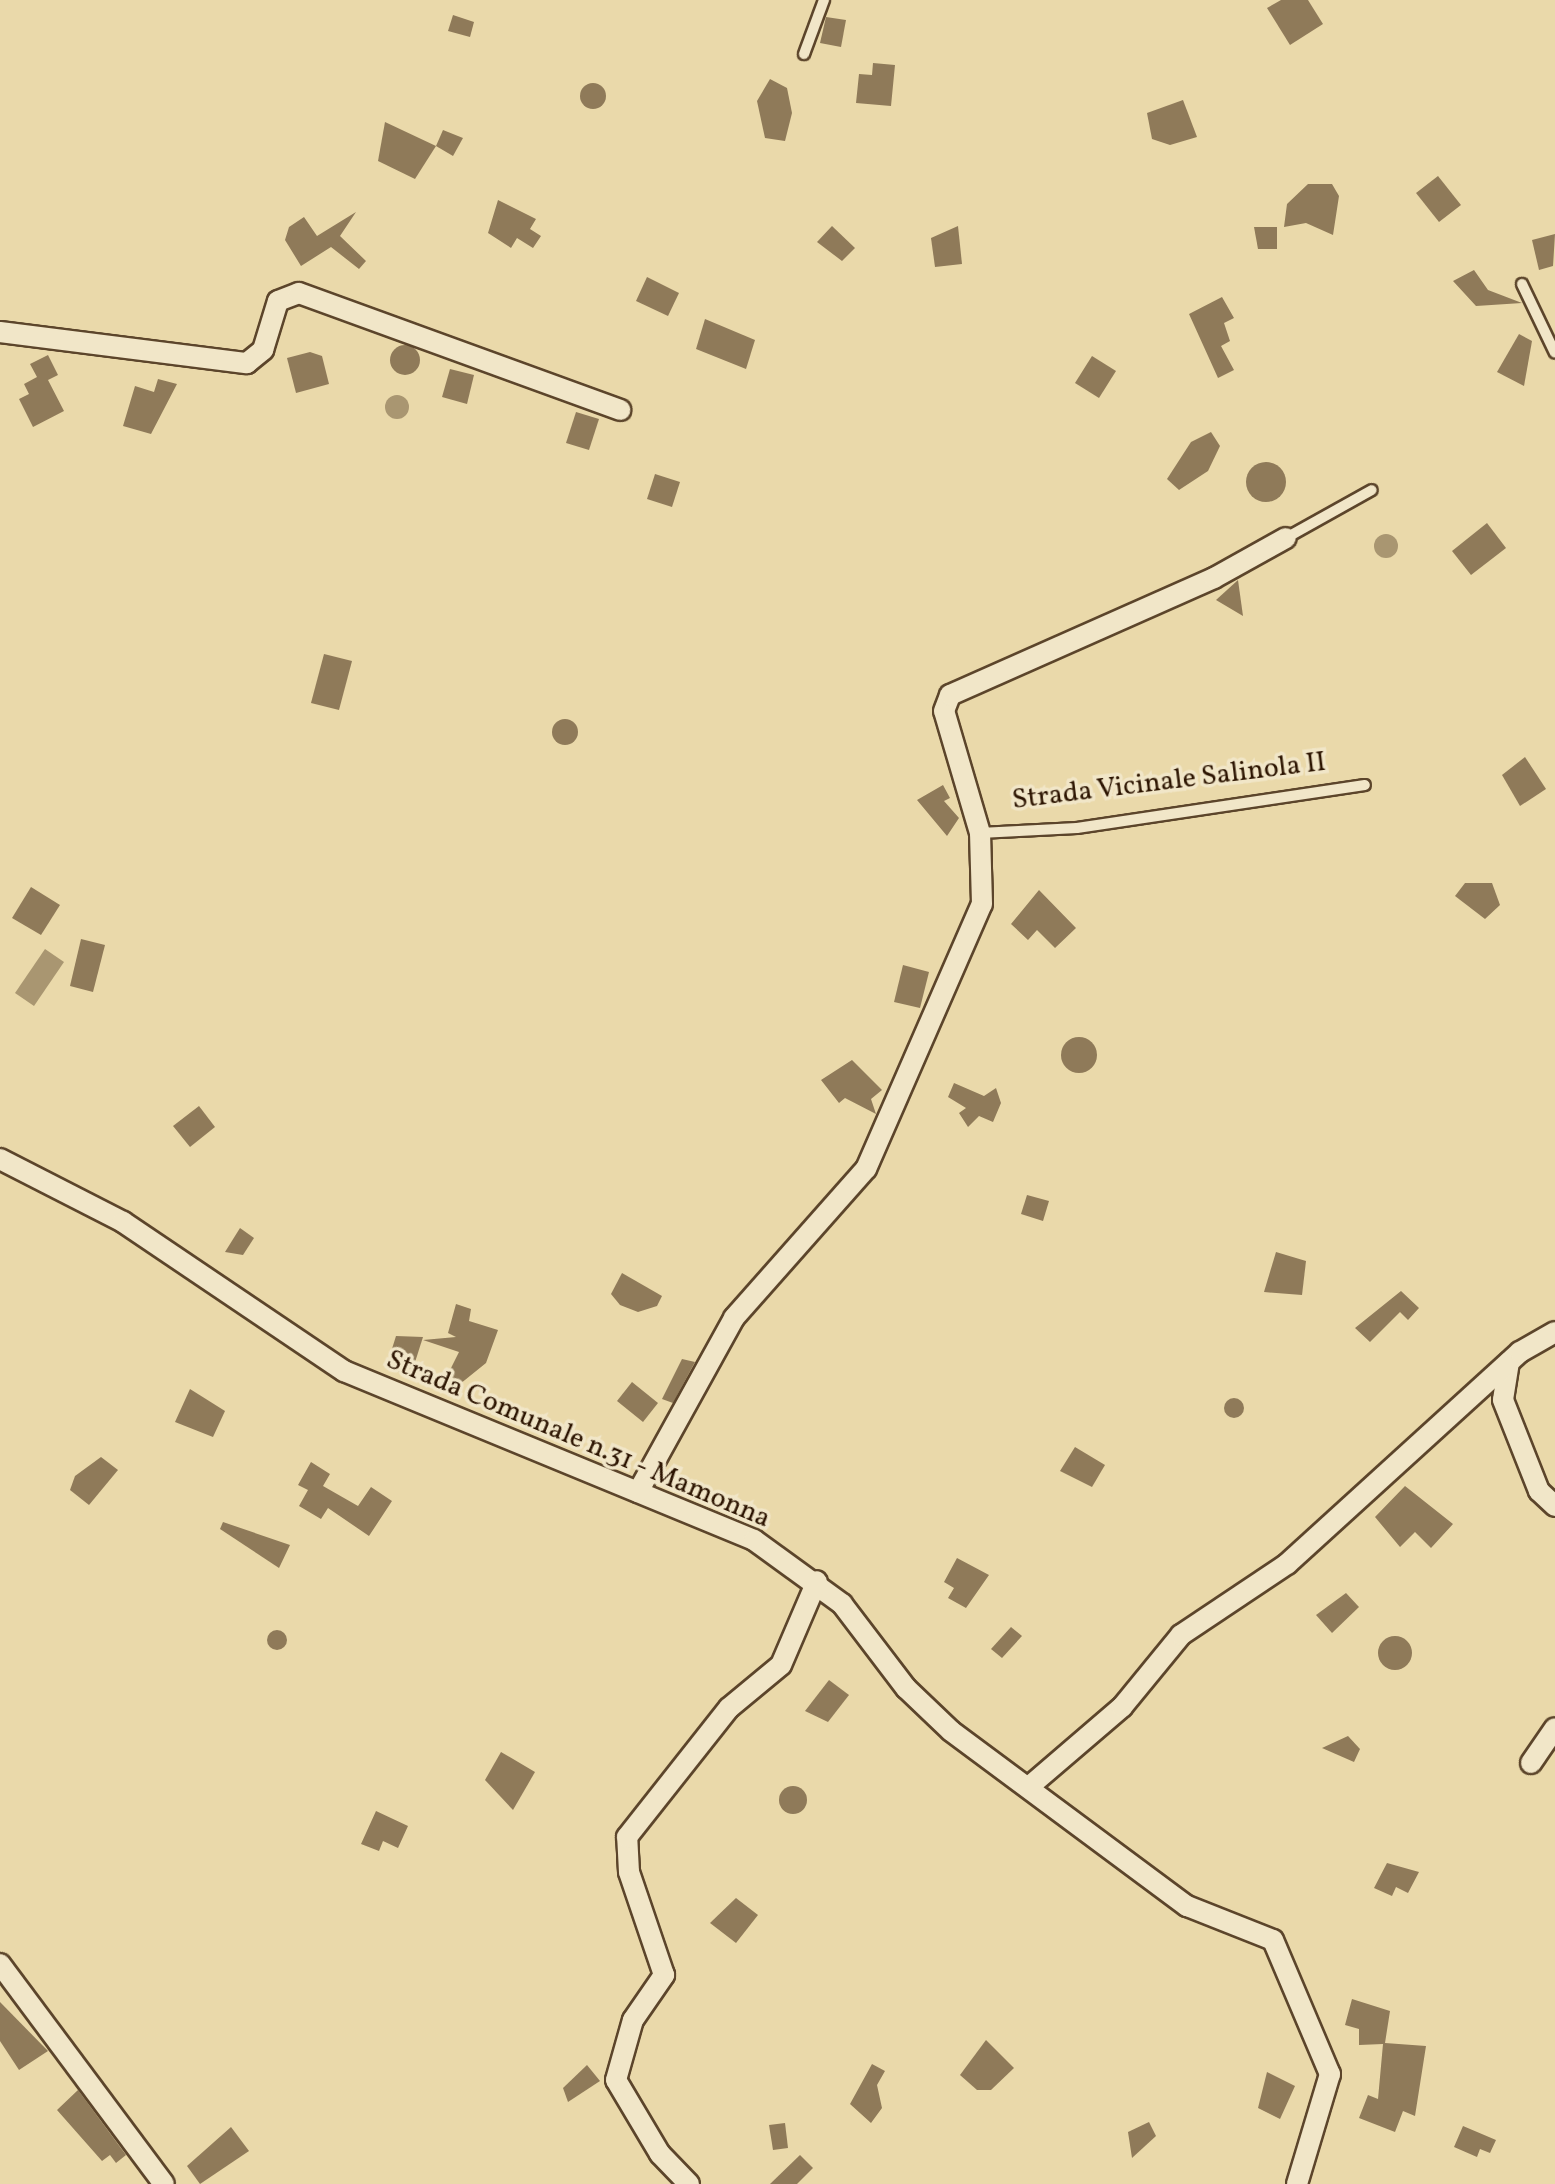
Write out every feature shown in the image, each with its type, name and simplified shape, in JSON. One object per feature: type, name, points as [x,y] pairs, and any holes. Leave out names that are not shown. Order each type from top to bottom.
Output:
[{"type":"street","points":[[0,332],[247,363],[263,350],[278,301],[299,293],[620,410]]},
{"type":"street","name":"Strada Vicinale Salinola II","points":[[638,1492],[734,1318],[866,1169],[982,904],[980,833],[944,711],[950,695],[1214,578],[1286,538]]},
{"type":"street","name":"Strada Comunale n.31 - Mamonna","points":[[0,1159],[123,1222],[344,1371],[754,1540],[817,1581],[906,1688],[951,1731],[1031,1785],[1187,1906],[1273,1940],[1330,2074],[1297,2184]]},
{"type":"street","points":[[1031,1785],[1122,1707],[1181,1635],[1287,1564],[1509,1362],[1555,1332]]},
{"type":"street","points":[[1509,1362],[1503,1400],[1539,1491],[1555,1506]]},
{"type":"street","points":[[689,2184],[660,2154],[616,2080],[633,2020],[664,1975],[629,1872],[627,1837],[729,1708],[781,1665],[817,1581]]},
{"type":"street","points":[[1531,1763],[1555,1728]]},
{"type":"street","points":[[0,1964],[164,2184]]},
{"type":"lane","points":[[804,54],[824,0]]},
{"type":"lane","points":[[1522,284],[1555,353]]},
{"type":"lane","name":"Strada Vicinale Salinola II","points":[[1286,538],[1372,490]]},
{"type":"lane","name":"Strada Vicinale Salinola II","points":[[980,833],[1077,828],[1365,785]]},
{"type":"shaded area","points":[[397,395],[405,399],[409,407],[405,415],[397,419],[389,415],[385,407],[389,399]]},
{"type":"shaded area","points":[[1386,534],[1395,537],[1398,546],[1395,555],[1386,558],[1377,555],[1374,546],[1377,537]]},
{"type":"shaded area","points":[[45,949],[64,962],[34,1006],[15,993]]},
{"type":"building","points":[[1281,0],[1308,0],[1323,24],[1290,45],[1267,8]]},
{"type":"building","points":[[453,15],[474,22],[470,37],[448,31]]},
{"type":"building","points":[[826,17],[846,20],[841,47],[820,43]]},
{"type":"building","points":[[873,63],[895,65],[891,106],[856,103],[859,74],[872,75]]},
{"type":"building","points":[[770,79],[787,88],[792,113],[785,141],[765,138],[757,101]]},
{"type":"building","points":[[593,83],[602,87],[606,96],[602,105],[593,109],[584,105],[580,96],[584,87]]},
{"type":"building","points":[[1183,100],[1197,137],[1170,145],[1152,139],[1147,113]]},
{"type":"building","points":[[385,122],[436,146],[415,179],[378,161]]},
{"type":"building","points":[[443,130],[463,138],[453,156],[436,146]]},
{"type":"building","points":[[1438,176],[1461,205],[1439,222],[1416,193]]},
{"type":"building","points":[[1308,184],[1332,184],[1339,196],[1333,235],[1306,223],[1284,227],[1287,204]]},
{"type":"building","points":[[498,200],[536,219],[530,229],[541,236],[533,248],[517,238],[511,248],[488,233]]},
{"type":"building","points":[[356,212],[340,236],[366,261],[359,269],[331,247],[301,266],[285,240],[289,227],[304,217],[317,236]]},
{"type":"building","points":[[832,226],[855,248],[842,261],[817,242]]},
{"type":"building","points":[[958,226],[962,264],[935,267],[931,238]]},
{"type":"building","points":[[1254,227],[1277,227],[1277,249],[1258,249]]},
{"type":"building","points":[[1555,234],[1553,266],[1539,270],[1532,240]]},
{"type":"building","points":[[1474,270],[1488,290],[1522,303],[1476,306],[1453,281]]},
{"type":"building","points":[[647,277],[679,293],[668,316],[636,301]]},
{"type":"building","points":[[1222,297],[1234,318],[1224,323],[1230,341],[1221,346],[1234,370],[1218,378],[1189,314]]},
{"type":"building","points":[[705,319],[755,340],[746,369],[696,349]]},
{"type":"building","points":[[1519,334],[1532,341],[1524,386],[1497,372]]},
{"type":"building","points":[[405,345],[416,349],[420,360],[416,371],[405,375],[394,371],[390,360],[394,349]]},
{"type":"building","points":[[310,352],[322,356],[329,384],[296,393],[287,358]]},
{"type":"building","points":[[48,355],[58,375],[48,380],[64,411],[33,427],[19,399],[29,394],[24,384],[37,377],[30,364]]},
{"type":"building","points":[[1092,356],[1116,371],[1099,398],[1075,383]]},
{"type":"building","points":[[450,369],[474,375],[467,404],[442,397]]},
{"type":"building","points":[[158,379],[177,384],[151,434],[123,426],[135,386],[154,392]]},
{"type":"building","points":[[576,412],[599,419],[589,450],[566,443]]},
{"type":"building","points":[[1211,432],[1220,446],[1208,471],[1179,490],[1167,479],[1191,442]]},
{"type":"building","points":[[1266,462],[1280,468],[1286,482],[1280,496],[1266,502],[1252,496],[1246,482],[1252,468]]},
{"type":"building","points":[[655,474],[680,482],[672,507],[647,499]]},
{"type":"building","points":[[1487,523],[1506,548],[1471,575],[1452,551]]},
{"type":"building","points":[[1238,580],[1243,616],[1216,600]]},
{"type":"building","points":[[324,654],[352,661],[339,710],[311,703]]},
{"type":"building","points":[[565,719],[574,723],[578,732],[574,741],[565,745],[556,741],[552,732],[556,723]]},
{"type":"building","points":[[1525,757],[1546,789],[1520,806],[1502,775]]},
{"type":"building","points":[[943,785],[950,798],[944,801],[959,818],[947,836],[917,800]]},
{"type":"building","points":[[1465,883],[1492,883],[1500,905],[1485,919],[1455,896]]},
{"type":"building","points":[[31,887],[60,905],[41,935],[12,918]]},
{"type":"building","points":[[1039,890],[1076,928],[1055,948],[1037,930],[1028,940],[1011,924]]},
{"type":"building","points":[[81,939],[105,945],[93,992],[70,986]]},
{"type":"building","points":[[903,965],[929,972],[920,1008],[894,1002]]},
{"type":"building","points":[[1079,1037],[1092,1042],[1097,1055],[1092,1068],[1079,1073],[1066,1068],[1061,1055],[1066,1042]]},
{"type":"building","points":[[852,1060],[882,1090],[871,1099],[876,1114],[845,1098],[839,1103],[821,1080]]},
{"type":"building","points":[[954,1083],[984,1096],[996,1088],[1001,1103],[993,1122],[979,1116],[968,1127],[959,1113],[966,1108],[948,1097]]},
{"type":"building","points":[[199,1106],[215,1127],[190,1147],[173,1126]]},
{"type":"building","points":[[1027,1195],[1049,1201],[1043,1221],[1021,1214]]},
{"type":"building","points":[[240,1228],[254,1238],[243,1255],[225,1252]]},
{"type":"building","points":[[1276,1252],[1306,1261],[1302,1295],[1264,1292]]},
{"type":"building","points":[[622,1273],[662,1296],[657,1306],[638,1312],[620,1305],[611,1294]]},
{"type":"building","points":[[1401,1291],[1419,1308],[1408,1320],[1400,1312],[1370,1342],[1355,1328]]},
{"type":"building","points":[[456,1304],[471,1309],[469,1321],[498,1330],[486,1363],[460,1384],[448,1374],[459,1352],[423,1340],[456,1337],[448,1333]]},
{"type":"building","points":[[396,1336],[423,1337],[410,1378],[387,1365]]},
{"type":"building","points":[[682,1359],[695,1362],[673,1403],[662,1399]]},
{"type":"building","points":[[632,1382],[658,1403],[643,1422],[617,1401]]},
{"type":"building","points":[[190,1389],[225,1411],[213,1437],[175,1422]]},
{"type":"building","points":[[1234,1398],[1241,1401],[1244,1408],[1241,1415],[1234,1418],[1227,1415],[1224,1408],[1227,1401]]},
{"type":"building","points":[[1075,1447],[1105,1465],[1092,1487],[1060,1471]]},
{"type":"building","points":[[101,1457],[118,1470],[89,1505],[70,1490],[75,1476]]},
{"type":"building","points":[[311,1462],[330,1474],[323,1486],[358,1506],[371,1487],[392,1501],[369,1536],[328,1508],[321,1519],[299,1506],[308,1490],[298,1485]]},
{"type":"building","points":[[1405,1486],[1453,1524],[1431,1548],[1415,1532],[1400,1547],[1375,1517]]},
{"type":"building","points":[[223,1522],[290,1545],[279,1568],[220,1529]]},
{"type":"building","points":[[957,1558],[989,1575],[966,1608],[948,1598],[954,1588],[944,1582]]},
{"type":"building","points":[[1346,1593],[1359,1607],[1332,1633],[1316,1615]]},
{"type":"building","points":[[1011,1627],[1022,1636],[1002,1658],[991,1649]]},
{"type":"building","points":[[277,1630],[284,1633],[287,1640],[284,1647],[277,1650],[270,1647],[267,1640],[270,1633]]},
{"type":"building","points":[[1395,1636],[1407,1641],[1412,1653],[1407,1665],[1395,1670],[1383,1665],[1378,1653],[1383,1641]]},
{"type":"building","points":[[829,1680],[849,1695],[828,1722],[805,1711]]},
{"type":"building","points":[[1348,1736],[1360,1749],[1354,1762],[1322,1748]]},
{"type":"building","points":[[501,1752],[535,1772],[513,1810],[485,1780]]},
{"type":"building","points":[[793,1786],[803,1790],[807,1800],[803,1810],[793,1814],[783,1810],[779,1800],[783,1790]]},
{"type":"building","points":[[376,1811],[408,1826],[398,1848],[383,1841],[379,1851],[361,1844]]},
{"type":"building","points":[[1387,1863],[1419,1872],[1408,1893],[1396,1887],[1392,1896],[1374,1888]]},
{"type":"building","points":[[736,1898],[758,1915],[736,1943],[710,1923]]},
{"type":"building","points":[[1352,1999],[1390,2011],[1385,2043],[1426,2046],[1415,2116],[1403,2111],[1395,2132],[1359,2118],[1368,2095],[1378,2099],[1383,2044],[1359,2045],[1359,2029],[1345,2025]]},
{"type":"building","points":[[0,2002],[48,2051],[19,2070],[0,2041]]},
{"type":"building","points":[[986,2040],[1014,2068],[991,2090],[977,2090],[960,2075]]},
{"type":"building","points":[[872,2064],[885,2071],[877,2085],[882,2108],[871,2123],[850,2104]]},
{"type":"building","points":[[587,2065],[600,2081],[568,2102],[563,2088]]},
{"type":"building","points":[[1267,2072],[1295,2086],[1280,2119],[1258,2108]]},
{"type":"building","points":[[78,2090],[126,2155],[116,2163],[110,2155],[102,2161],[57,2110]]},
{"type":"building","points":[[1149,2122],[1156,2136],[1132,2158],[1128,2132]]},
{"type":"building","points":[[785,2123],[788,2148],[773,2150],[769,2125]]},
{"type":"building","points":[[1463,2126],[1496,2140],[1490,2153],[1480,2149],[1477,2157],[1454,2147]]},
{"type":"building","points":[[231,2127],[249,2151],[200,2184],[187,2166]]},
{"type":"building","points":[[800,2155],[813,2168],[797,2184],[770,2184]]}]
